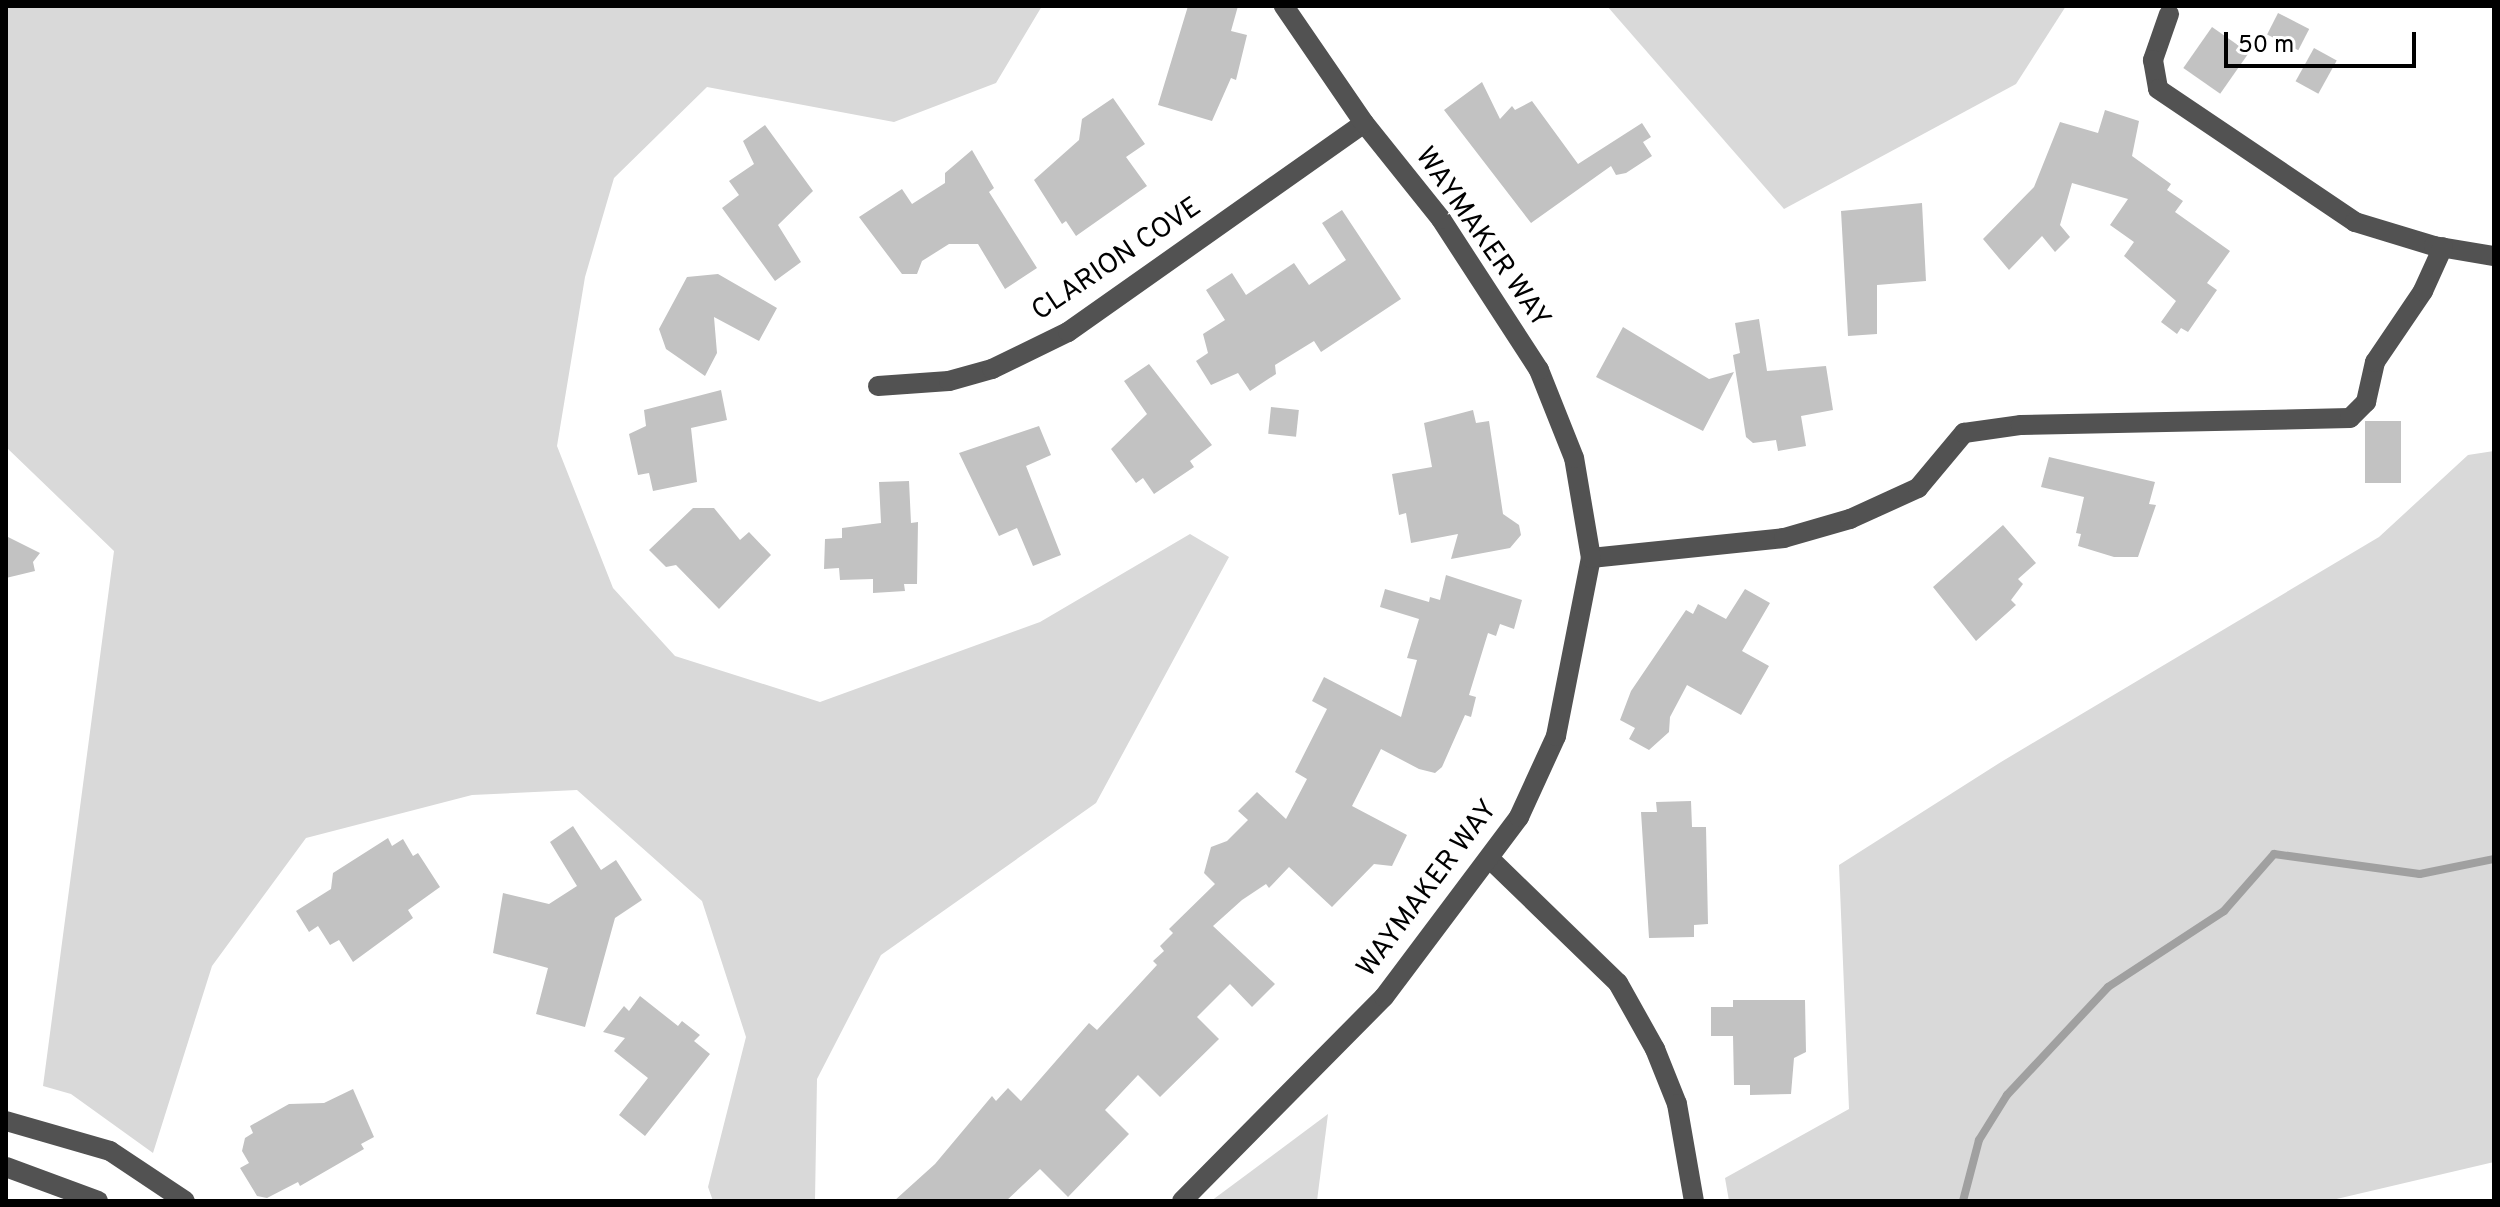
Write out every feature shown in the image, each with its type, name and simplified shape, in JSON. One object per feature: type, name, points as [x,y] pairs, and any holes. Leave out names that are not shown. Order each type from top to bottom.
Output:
[{"type":"street","name":"WAYMAKER WAY","points":[[1182,1201],[1384,997],[1491,860],[1519,817],[1556,736],[1591,558],[1574,458],[1539,370],[1441,219],[1364,123],[1284,6]]},
{"type":"street","points":[[2169,14],[2153,60],[2158,89],[2355,222],[2443,247],[2494,256]]},
{"type":"street","name":"CLARION COVE","points":[[878,386],[949,381],[992,369],[1068,332],[1364,123]]},
{"type":"street","points":[[1591,558],[1784,538],[1850,519],[1918,488],[1964,433],[2021,425],[2350,418],[2366,402],[2375,362],[2423,291],[2443,247]]},
{"type":"street","points":[[1491,860],[1618,983],[1655,1049],[1677,1104],[1694,1201]]},
{"type":"street","points":[[6,1121],[110,1151],[185,1201]]},
{"type":"street","points":[[6,1167],[98,1201]]},
{"type":"shaded area","points":[[6,6],[1042,6],[996,83],[894,122],[707,87],[614,178],[585,277],[557,446],[613,588],[675,656],[820,702],[1040,622],[1190,534],[1229,557],[1096,803],[881,955],[817,1079],[815,1201],[713,1201],[708,1187],[746,1037],[702,901],[577,790],[472,795],[306,838],[212,966],[153,1153],[71,1094],[43,1086],[114,551],[6,447]]},
{"type":"shaded area","points":[[1607,6],[2066,6],[2016,84],[1784,209]]},
{"type":"shaded area","points":[[2494,451],[2494,1162],[2328,1201],[1729,1201],[1725,1178],[1849,1109],[1839,865],[2001,762],[2379,537],[2468,455]]},
{"type":"shaded area","points":[[1328,1114],[1317,1201],[1211,1201]]},
{"type":"building","points":[[1188,6],[1238,6],[1231,31],[1247,35],[1236,80],[1231,78],[1212,121],[1158,105]]},
{"type":"building","points":[[2278,13],[2309,29],[2298,50],[2267,34]]},
{"type":"building","points":[[2212,27],[2249,53],[2220,94],[2183,68]]},
{"type":"building","points":[[2314,48],[2337,61],[2318,94],[2296,81]]},
{"type":"building","points":[[1482,82],[1500,119],[1512,106],[1515,110],[1532,101],[1578,164],[1642,123],[1651,137],[1643,142],[1652,156],[1626,173],[1616,175],[1611,166],[1531,223],[1444,110]]},
{"type":"building","points":[[1113,98],[1145,144],[1126,157],[1147,186],[1076,236],[1066,221],[1062,224],[1034,180],[1079,140],[1082,119]]},
{"type":"building","points":[[2105,110],[2139,121],[2132,156],[2171,184],[2167,190],[2183,201],[2175,212],[2230,251],[2207,283],[2217,290],[2188,332],[2181,328],[2177,334],[2161,322],[2176,301],[2124,256],[2134,242],[2110,225],[2128,199],[2072,183],[2060,225],[2070,237],[2055,252],[2042,236],[2009,270],[1983,239],[2034,187],[2060,122],[2098,133]]},
{"type":"building","points":[[765,125],[813,191],[778,225],[801,262],[775,281],[722,208],[739,195],[729,181],[754,164],[743,141]]},
{"type":"building","points":[[972,150],[994,188],[989,192],[1037,268],[1005,289],[978,244],[949,244],[922,261],[917,274],[902,274],[859,217],[902,189],[912,204],[945,183],[945,173]]},
{"type":"building","points":[[1922,203],[1926,281],[1877,285],[1877,334],[1848,336],[1841,211]]},
{"type":"building","points":[[1342,210],[1401,299],[1321,352],[1314,341],[1275,365],[1276,374],[1250,391],[1238,373],[1211,385],[1196,361],[1208,353],[1203,334],[1225,320],[1206,290],[1232,273],[1246,295],[1294,263],[1309,285],[1346,260],[1322,223]]},
{"type":"building","points":[[718,274],[777,308],[759,341],[714,317],[717,353],[705,376],[666,349],[659,329],[687,277]]},
{"type":"building","points":[[1759,319],[1767,371],[1826,366],[1833,410],[1801,416],[1806,446],[1778,451],[1776,440],[1753,443],[1746,437],[1733,355],[1740,353],[1735,323]]},
{"type":"building","points":[[1623,327],[1709,379],[1734,372],[1703,431],[1596,377]]},
{"type":"building","points":[[1149,364],[1212,445],[1190,461],[1194,467],[1154,494],[1143,478],[1136,483],[1111,449],[1147,414],[1124,381]]},
{"type":"building","points":[[721,390],[727,420],[691,428],[697,482],[653,491],[649,473],[638,475],[629,434],[646,426],[644,410]]},
{"type":"building","points":[[1271,407],[1299,410],[1296,437],[1268,434]]},
{"type":"building","points":[[1473,410],[1476,423],[1489,421],[1503,514],[1519,525],[1521,535],[1510,548],[1451,559],[1458,534],[1411,543],[1406,513],[1399,515],[1392,474],[1432,467],[1424,423]]},
{"type":"building","points":[[2365,421],[2401,421],[2401,483],[2365,483]]},
{"type":"building","points":[[1039,426],[1051,455],[1026,466],[1061,555],[1033,566],[1017,528],[999,536],[959,453]]},
{"type":"building","points":[[2049,457],[2155,482],[2149,504],[2156,505],[2138,557],[2114,557],[2078,546],[2081,534],[2076,533],[2084,497],[2041,487]]},
{"type":"building","points":[[909,481],[911,523],[918,522],[917,584],[904,584],[905,591],[873,593],[873,579],[840,580],[839,568],[824,569],[825,539],[842,538],[842,528],[881,523],[879,482]]},
{"type":"building","points":[[693,508],[714,508],[740,540],[749,532],[771,555],[719,609],[676,565],[666,567],[649,550]]},
{"type":"building","points":[[2003,525],[2036,563],[2018,579],[2023,584],[2011,600],[2016,605],[1976,641],[1933,587]]},
{"type":"building","points":[[6,536],[40,553],[33,562],[35,571],[6,578]]},
{"type":"building","points":[[1446,575],[1522,600],[1514,629],[1500,624],[1496,636],[1488,633],[1469,695],[1476,697],[1471,717],[1465,715],[1442,767],[1435,773],[1419,769],[1381,749],[1352,806],[1407,835],[1392,866],[1374,864],[1332,907],[1289,867],[1269,888],[1266,884],[1242,900],[1213,926],[1275,984],[1252,1007],[1230,984],[1197,1017],[1219,1039],[1160,1097],[1138,1075],[1105,1110],[1129,1134],[1068,1197],[1040,1169],[1006,1201],[894,1201],[935,1164],[992,1096],[996,1101],[1008,1088],[1021,1101],[1089,1023],[1097,1030],[1157,965],[1153,961],[1164,951],[1160,946],[1173,933],[1169,929],[1215,884],[1204,873],[1211,847],[1227,841],[1248,820],[1238,811],[1257,792],[1286,819],[1307,779],[1295,772],[1327,709],[1312,701],[1324,677],[1401,717],[1417,660],[1407,658],[1419,619],[1380,607],[1385,589],[1429,602],[1430,597],[1440,600]]},
{"type":"building","points":[[1745,589],[1770,603],[1742,651],[1769,666],[1741,715],[1687,685],[1670,717],[1669,732],[1649,750],[1629,739],[1635,728],[1620,720],[1631,691],[1686,610],[1693,614],[1698,604],[1726,619]]},
{"type":"building","points":[[1691,801],[1692,827],[1706,827],[1708,924],[1694,925],[1694,937],[1649,938],[1641,812],[1657,812],[1656,802]]},
{"type":"building","points":[[573,826],[601,870],[616,860],[642,900],[615,918],[585,1027],[536,1014],[548,968],[493,953],[503,893],[549,904],[577,886],[550,842]]},
{"type":"building","points":[[388,838],[392,846],[403,839],[413,856],[418,853],[440,887],[408,910],[413,918],[353,962],[339,940],[330,945],[318,926],[309,932],[296,911],[331,889],[333,873]]},
{"type":"building","points":[[640,996],[678,1026],[682,1021],[700,1035],[694,1041],[710,1054],[645,1136],[619,1115],[648,1078],[614,1051],[625,1038],[603,1032],[624,1006],[629,1011]]},
{"type":"building","points":[[1733,1000],[1805,1000],[1806,1052],[1794,1058],[1791,1094],[1750,1095],[1750,1085],[1734,1085],[1733,1036],[1711,1036],[1711,1007],[1733,1007]]},
{"type":"building","points":[[353,1089],[374,1137],[361,1144],[364,1149],[300,1186],[298,1182],[267,1198],[257,1196],[240,1168],[249,1163],[242,1151],[245,1138],[253,1133],[250,1126],[289,1104],[324,1103]]},
{"type":"waterway","points":[[1963,1201],[1979,1140],[2007,1095],[2108,987],[2224,911],[2274,854],[2420,874],[2494,859]]}]
